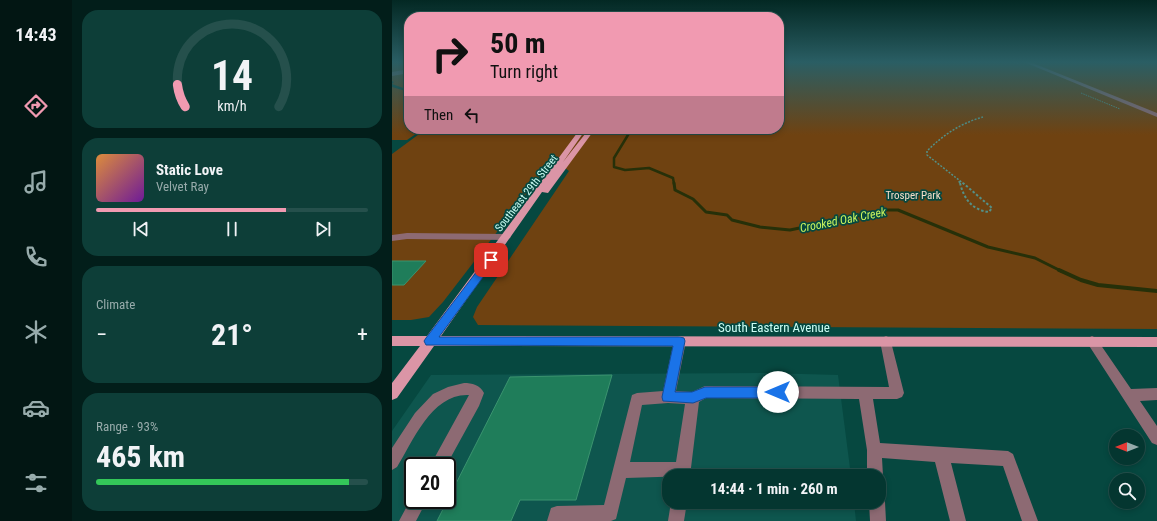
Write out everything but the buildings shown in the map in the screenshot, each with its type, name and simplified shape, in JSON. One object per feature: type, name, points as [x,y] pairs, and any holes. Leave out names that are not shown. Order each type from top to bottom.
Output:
[{"type":"main road","name":"Southeast 29th Street","points":[[392,394],[579,134]]},
{"type":"main road","name":"Southeast 29th Street","points":[[481,272],[569,161],[588,134]]},
{"type":"main road","name":"South Eastern Avenue","points":[[392,341],[1157,342]]},
{"type":"street","points":[[1086,86],[1157,115]]},
{"type":"street","points":[[392,238],[506,237]]},
{"type":"street","points":[[668,397],[680,341]]},
{"type":"street","points":[[555,521],[557,514],[610,513],[637,399],[668,397],[693,398],[705,392],[897,393],[886,341]]},
{"type":"street","points":[[1092,341],[1157,438]]},
{"type":"street","points":[[392,462],[433,401],[444,393],[454,390],[470,389],[477,393],[474,402],[443,457]]},
{"type":"street","points":[[865,392],[874,450],[875,469]]},
{"type":"street","points":[[1128,394],[1157,394]]},
{"type":"street","points":[[684,469],[693,398]]},
{"type":"street","points":[[874,450],[1008,459],[1030,521]]},
{"type":"street","points":[[941,455],[958,521]]},
{"type":"street","points":[[620,470],[662,472]]},
{"type":"street","points":[[407,521],[413,509]]},
{"type":"street","points":[[676,521],[678,509]]},
{"type":"street","points":[[877,509],[878,521]]},
{"type":"path","points":[[959,181],[963,195],[972,206],[981,211],[989,212],[992,208],[987,202],[927,155],[927,151],[947,134],[964,124],[983,117]]},
{"type":"shaded area","points":[[766,373],[838,375],[850,469],[662,469],[662,509],[855,509],[856,521],[392,521],[392,431],[431,375]]},
{"type":"green space","name":"Trosper Park","points":[[784,86],[1157,86],[1157,329],[478,325],[473,317],[477,307],[569,171],[553,159],[443,302],[429,317],[411,320],[392,320],[392,154],[419,134],[784,134]]},
{"type":"green space","points":[[392,87],[404,91],[404,134],[416,134],[407,140],[392,140]]},
{"type":"waterway","name":"Crooked Oak Creek","points":[[629,134],[614,158],[614,167],[625,170],[649,168],[673,178],[674,184]]},
{"type":"waterway","name":"Crooked Oak Creek","points":[[674,183],[675,190],[693,199],[706,212],[727,215],[732,220],[760,227],[790,230],[886,210],[898,210],[988,247],[1035,258],[1059,270]]},
{"type":"waterway","name":"Crooked Oak Creek","points":[[1059,270],[1081,280],[1098,285],[1157,291]]},
{"type":"route","points":[[491,260],[430,341],[680,341],[668,397],[693,398],[705,392],[778,392]]}]
